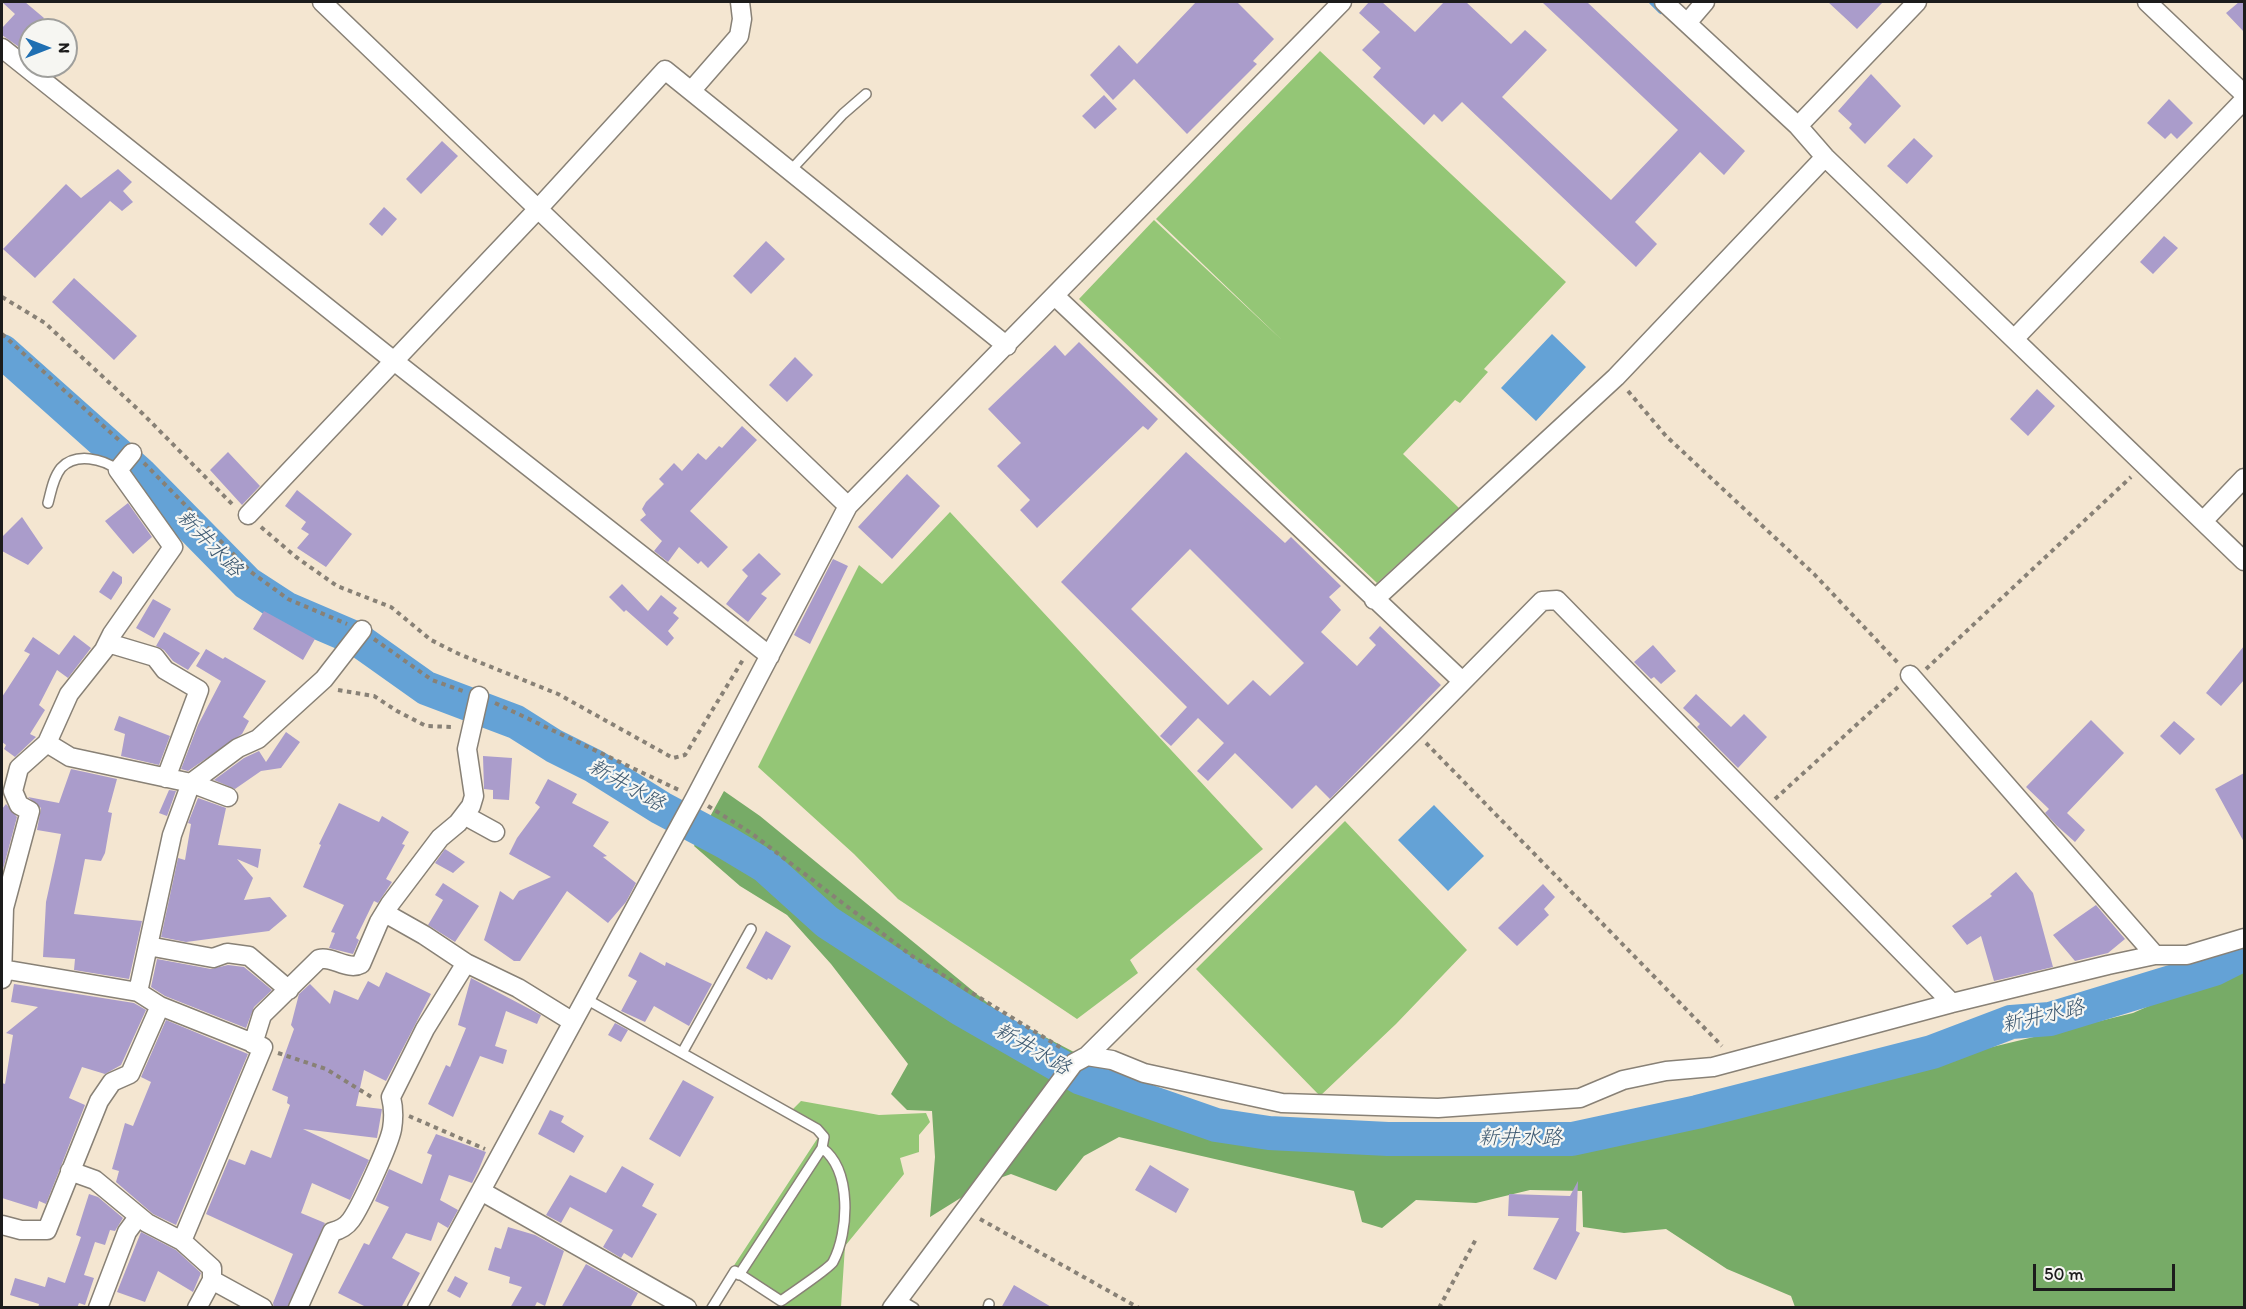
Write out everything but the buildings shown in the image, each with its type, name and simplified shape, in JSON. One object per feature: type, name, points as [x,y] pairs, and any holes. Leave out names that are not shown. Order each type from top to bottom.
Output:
[{"type":"street","points":[[322,2],[848,506]]},
{"type":"street","points":[[691,91],[739,36],[742,19],[740,2]]},
{"type":"street","points":[[417,1308],[695,798],[848,506],[1056,297],[1342,2]]},
{"type":"street","points":[[1664,2],[1798,126],[1825,157],[2146,464],[2244,561]]},
{"type":"street","points":[[1687,23],[1705,2]]},
{"type":"street","points":[[1798,126],[1917,2]]},
{"type":"street","points":[[2147,2],[2244,94]]},
{"type":"street","points":[[2,48],[394,361],[770,656]]},
{"type":"street","points":[[248,515],[537,210],[664,70],[1007,346]]},
{"type":"street","points":[[2015,338],[2244,100]]},
{"type":"street","points":[[1374,600],[1616,377],[1825,157]]},
{"type":"street","points":[[1056,297],[1461,680]]},
{"type":"street","points":[[132,453],[119,470],[173,547],[108,643],[69,694],[47,743],[19,768],[13,791],[19,805],[30,811],[4,908],[2,972],[138,992],[160,1006],[258,1046]]},
{"type":"street","points":[[2204,520],[2244,478]]},
{"type":"street","points":[[902,1305],[963,1210],[1074,1063],[1087,1056],[1542,601],[1557,600],[1952,1003]]},
{"type":"street","points":[[138,992],[172,835],[191,783],[238,748],[258,740],[316,686],[362,630]]},
{"type":"street","points":[[108,643],[155,657],[165,670],[199,690],[166,778]]},
{"type":"street","points":[[1910,675],[2155,955]]},
{"type":"street","points":[[182,1241],[258,1046],[262,1015],[319,959],[324,958],[354,967],[361,964],[385,913],[440,838],[464,815],[474,796],[467,749],[479,696]]},
{"type":"street","points":[[47,743],[70,758],[191,783],[228,797]]},
{"type":"street","points":[[464,815],[495,832]]},
{"type":"street","points":[[385,913],[466,963],[518,988],[573,1022]]},
{"type":"street","points":[[1087,1056],[1112,1060],[1144,1073],[1282,1103],[1438,1108],[1580,1098],[1623,1080],[1666,1071],[1713,1067],[1736,1059],[1765,1055],[1952,1003],[2155,955],[2187,955],[2244,938]]},
{"type":"street","points":[[148,946],[213,958],[227,953],[249,956],[289,990]]},
{"type":"street","points":[[298,1308],[332,1232],[340,1230],[351,1220],[368,1186],[392,1132],[394,1110],[391,1097],[425,1029],[466,963]]},
{"type":"street","points":[[2,1225],[21,1230],[47,1230],[99,1101],[112,1082],[130,1074],[160,1006]]},
{"type":"street","points":[[70,1171],[94,1180],[138,1217],[182,1241],[212,1268],[212,1280],[197,1308]]},
{"type":"street","points":[[481,1191],[687,1308]]},
{"type":"street","points":[[98,1308],[127,1232],[138,1217]]},
{"type":"street","points":[[212,1280],[263,1308]]},
{"type":"lane","points":[[791,170],[843,114],[866,94]]},
{"type":"lane","points":[[48,504],[53,483],[62,468],[74,460],[98,460],[119,470]]},
{"type":"lane","points":[[682,1053],[751,929]]},
{"type":"lane","points":[[586,999],[817,1129],[824,1137],[822,1148],[740,1275]]},
{"type":"lane","points":[[712,1308],[735,1271],[781,1301],[833,1262],[844,1233],[845,1205],[833,1158],[822,1148]]},
{"type":"path","points":[[2,297],[45,323],[187,458],[227,502],[248,515],[296,557],[337,586],[391,607],[431,640],[459,654],[558,694],[673,758],[685,755],[754,643]]},
{"type":"path","points":[[2,334],[177,495],[251,572],[288,599],[362,630],[432,680],[479,696],[695,798],[751,833],[912,956],[1031,1031],[1071,1053],[1087,1056]]},
{"type":"path","points":[[1616,377],[1666,436],[1814,574],[1910,675]]},
{"type":"path","points":[[1764,810],[1910,675],[1924,671],[2146,464]]},
{"type":"path","points":[[316,686],[374,696],[426,726],[472,729]]},
{"type":"path","points":[[1414,731],[1736,1059]]},
{"type":"path","points":[[258,1046],[326,1069]]},
{"type":"path","points":[[963,1210],[1139,1308]]},
{"type":"path","points":[[1439,1308],[1476,1239]]},
{"type":"green space","points":[[1320,51],[1566,282],[1484,369],[1488,372],[1460,403],[1455,400],[1403,454],[1459,508],[1377,583],[1079,299],[1154,220],[1283,341],[1156,219]]},
{"type":"green space","points":[[950,512],[1263,849],[1130,960],[1138,973],[1077,1019],[898,899],[854,854],[758,767],[859,565],[882,584]]},
{"type":"green space","points":[[724,791],[760,816],[1001,1014],[1118,1075],[1218,1110],[1347,1136],[1417,1137],[1502,1127],[1615,1125],[1714,1100],[1842,1082],[1914,1052],[1984,1049],[2133,1013],[2244,964],[2244,1307],[1795,1307],[1791,1296],[1727,1269],[1666,1229],[1624,1233],[1583,1227],[1582,1191],[1530,1190],[1476,1203],[1416,1200],[1382,1228],[1362,1222],[1354,1191],[1119,1137],[1084,1156],[1056,1191],[1011,1174],[983,1184],[930,1217],[935,1157],[932,1111],[907,1110],[891,1094],[908,1064],[831,964],[787,915],[740,886],[694,846]]},
{"type":"green space","points":[[1345,821],[1467,950],[1396,1024],[1320,1096],[1196,969]]},
{"type":"green space","points":[[801,1101],[879,1115],[926,1113],[930,1122],[919,1135],[919,1152],[900,1158],[904,1174],[845,1246],[841,1307],[786,1307],[731,1270],[823,1130],[792,1110]]},
{"type":"water","points":[[1552,334],[1586,367],[1536,421],[1501,388]]},
{"type":"water","points":[[1434,805],[1484,856],[1448,891],[1398,840]]},
{"type":"waterway","points":[[1652,2],[1661,11]]},
{"type":"waterway","name":"新井水路","points":[[2,351],[140,474],[247,583],[287,609],[357,639],[426,688],[516,722],[554,746],[594,766],[661,808],[725,842],[765,866],[827,922],[961,1009],[1081,1078],[1216,1125],[1269,1133],[1388,1139],[1572,1139],[1697,1112],[1932,1052],[2011,1022],[2050,1019],[2214,969],[2244,954]]}]
